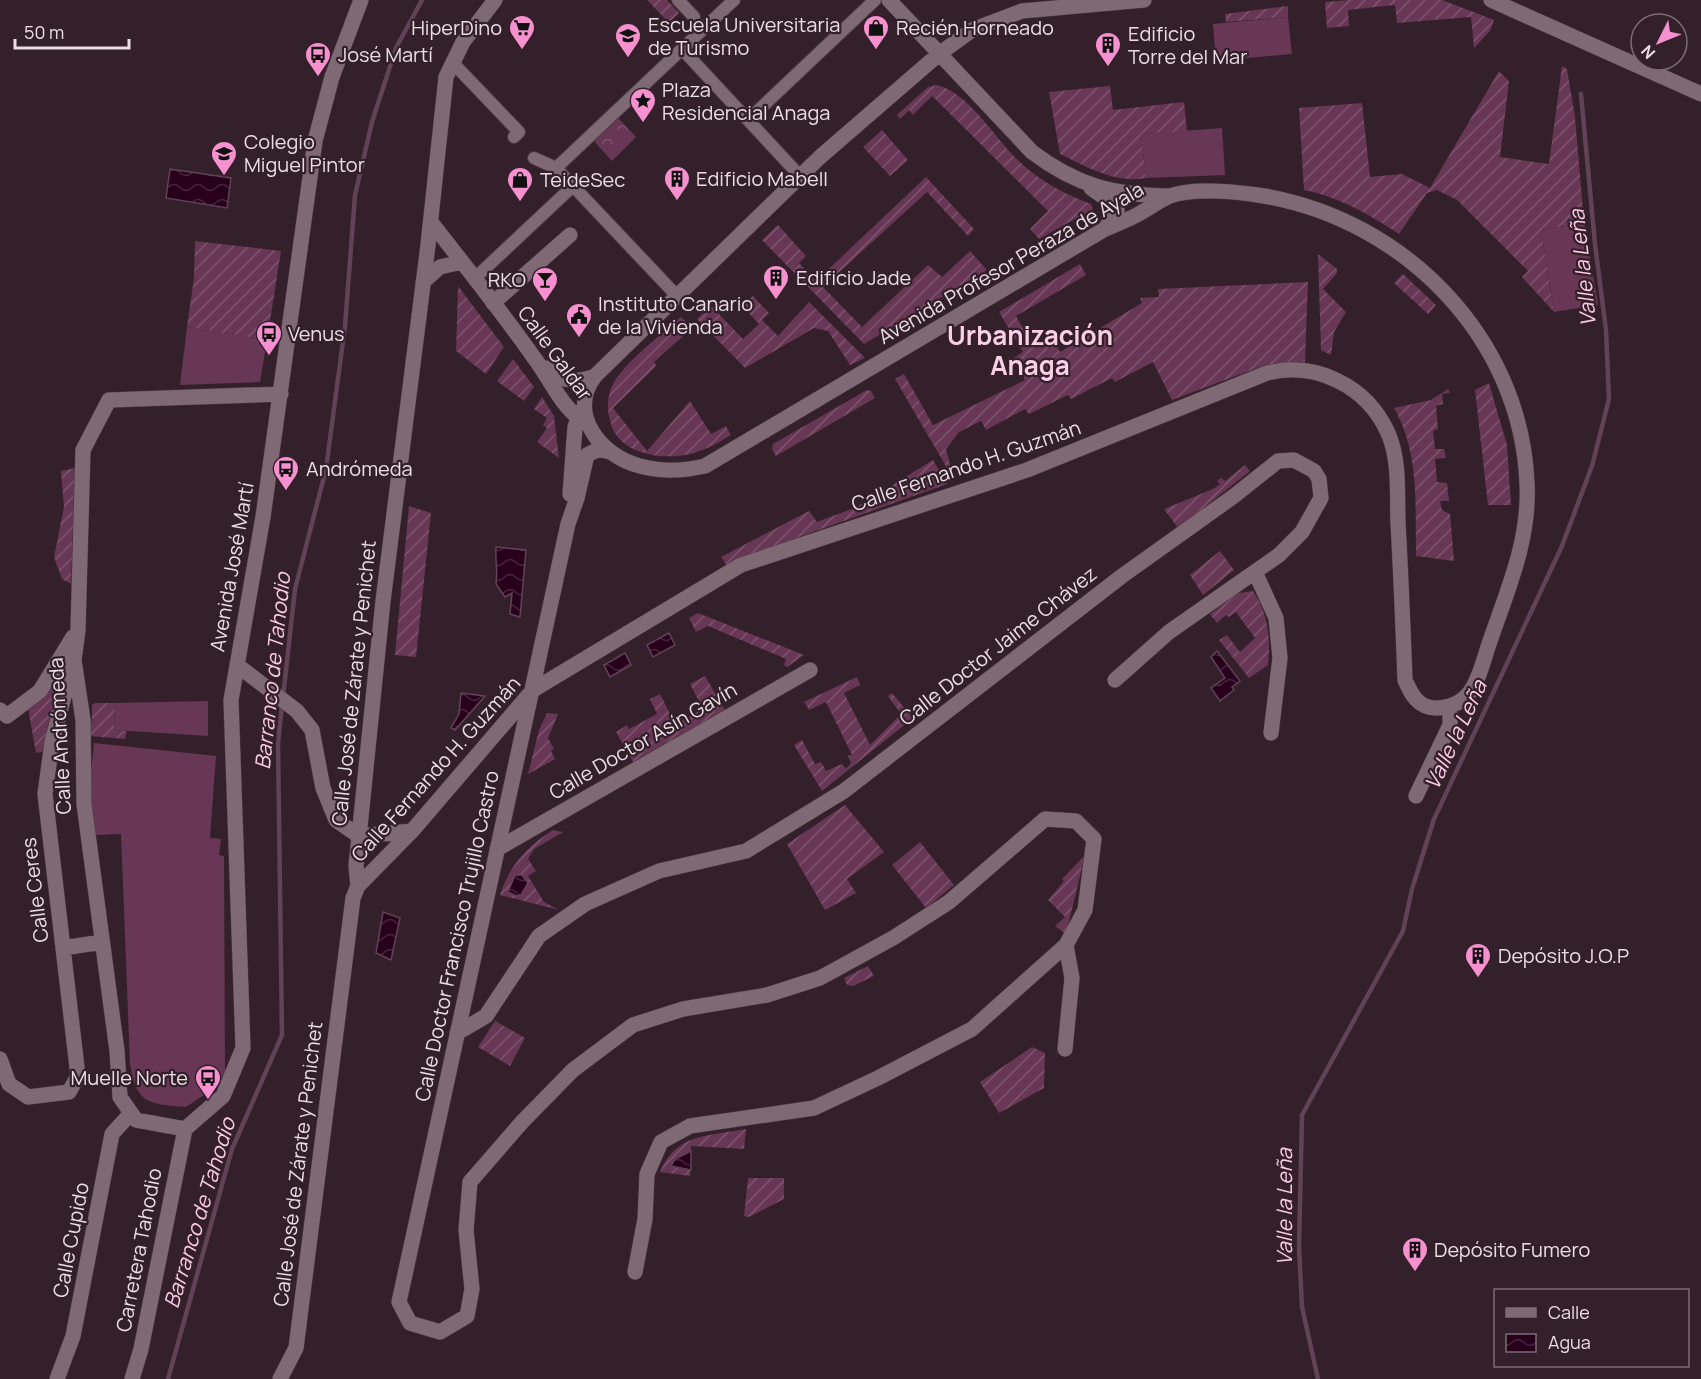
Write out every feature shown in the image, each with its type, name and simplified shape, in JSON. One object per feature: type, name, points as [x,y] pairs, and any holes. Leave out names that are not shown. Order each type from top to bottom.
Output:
[{"type":"street","name":"Avenida José Martí","points":[[185,1129],[223,1096],[243,1048],[231,700],[281,394],[315,141],[332,77],[361,0]]},
{"type":"street","name":"Calle José de Zárate y Penichet","points":[[280,1379],[296,1348],[353,898],[358,886],[356,866],[383,601],[431,222],[446,77],[463,42],[495,0]]},
{"type":"street","points":[[678,0],[694,17]]},
{"type":"street","points":[[556,168],[734,0]]},
{"type":"street","points":[[747,120],[875,0]]},
{"type":"street","points":[[889,0],[1032,152],[1059,172],[1085,184],[1112,203],[1117,210],[1105,229]]},
{"type":"street","points":[[537,360],[560,379],[581,381],[595,376],[800,176],[939,54],[972,30],[1022,11],[1144,0]]},
{"type":"street","points":[[1491,0],[1512,5],[1701,94]]},
{"type":"street","points":[[682,49],[800,176]]},
{"type":"street","points":[[452,62],[519,132],[514,137]]},
{"type":"street","points":[[534,158],[556,168],[677,296]]},
{"type":"street","points":[[1085,184],[1146,195],[1170,196]]},
{"type":"street","points":[[474,279],[573,186]]},
{"type":"street","name":"Avenida Profesor Peraza de Ayala","points":[[582,416],[609,452],[639,466],[666,471],[684,471],[705,466],[1105,229],[1140,214],[1170,196],[1202,192],[1245,193],[1293,201],[1364,229],[1389,244],[1433,278],[1483,341],[1507,388],[1519,422],[1528,485],[1526,526],[1518,559],[1474,686],[1459,704],[1450,707]]},
{"type":"street","name":"Calle Galdar","points":[[431,222],[537,360],[562,400],[582,416]]},
{"type":"street","name":"Calle Galdar","points":[[493,303],[570,235]]},
{"type":"street","points":[[423,282],[440,267],[462,262]]},
{"type":"street","name":"Calle Fernando H. Guzmán","points":[[358,886],[412,831],[533,690],[741,565],[1027,470],[1267,374],[1286,369],[1325,375],[1350,387],[1369,404],[1389,434],[1396,474],[1406,680],[1410,693],[1420,703],[1431,708],[1450,707]]},
{"type":"street","name":"Calle Doctor Francisco Trujillo Castro","points":[[595,376],[587,386],[568,524],[399,1302],[410,1323],[440,1332],[466,1316],[472,1289],[466,1230],[470,1182],[522,1122],[573,1070],[633,1025],[683,1009],[767,995],[820,978],[893,938],[949,902],[1045,819],[1076,821],[1094,839],[1085,910],[1066,945]]},
{"type":"street","name":"Calle Andrómeda","points":[[131,1113],[120,1097],[117,1051],[84,804],[83,720],[74,660],[78,630],[82,450],[109,399],[281,394]]},
{"type":"street","name":"Calle Doctor Francisco Trujillo Castro","points":[[568,524],[577,498],[586,455],[599,449],[609,452]]},
{"type":"street","name":"Calle Doctor Jaime Chávez","points":[[458,1033],[486,1016],[539,936],[585,904],[659,871],[746,851],[844,791],[1122,576],[1234,496],[1278,461],[1294,460],[1305,464],[1319,479],[1322,498],[1312,519],[1279,555],[1169,633],[1115,680]]},
{"type":"street","points":[[1255,572],[1276,618],[1280,658],[1270,733]]},
{"type":"street","points":[[4,713],[40,691],[78,630]]},
{"type":"street","name":"Calle Ceres","points":[[0,1059],[9,1084],[28,1097],[69,1092],[78,1076],[45,794],[52,742],[74,660]]},
{"type":"street","points":[[237,665],[297,711],[312,730],[323,788],[336,820],[359,836],[412,831]]},
{"type":"street","name":"Calle Doctor Asín Gavín","points":[[497,849],[810,670]]},
{"type":"street","points":[[1416,796],[1450,725],[1450,707]]},
{"type":"street","points":[[63,948],[102,942]]},
{"type":"street","points":[[1065,1049],[1072,978],[1066,945]]},
{"type":"street","points":[[635,1272],[645,1219],[647,1174],[662,1142],[690,1126],[814,1108],[878,1078],[972,1029],[1066,945]]},
{"type":"street","points":[[131,1113],[136,1120],[185,1129]]},
{"type":"street","name":"Calle Cupido","points":[[57,1379],[74,1336],[112,1134],[131,1113]]},
{"type":"street","name":"Carretera Tahodio","points":[[132,1379],[141,1349],[185,1129]]},
{"type":"green space","points":[[647,0],[667,0],[679,13],[669,23]]},
{"type":"green space","points":[[1442,0],[1494,20],[1490,31],[1474,48],[1471,17],[1397,23],[1395,5],[1348,10],[1349,26],[1327,28],[1325,2]]},
{"type":"green space","points":[[1288,6],[1288,17],[1226,22],[1225,14]]},
{"type":"green space","points":[[1288,17],[1292,54],[1216,61],[1213,24]]},
{"type":"green space","points":[[1562,66],[1567,69],[1575,117],[1584,223],[1541,230],[1554,312],[1522,277],[1528,271],[1457,200],[1437,190],[1427,193],[1399,234],[1354,208],[1329,197],[1304,190],[1299,108],[1362,103],[1370,177],[1402,174],[1430,188],[1499,71],[1509,81],[1500,157],[1549,164]]},
{"type":"green space","points":[[937,85],[949,90],[972,108],[1030,171],[1055,187],[1091,204],[1093,209],[1039,239],[1030,229],[1048,211],[932,96],[913,115],[909,110],[900,119],[897,115],[928,87]]},
{"type":"green space","points":[[1110,86],[1113,110],[1184,102],[1187,131],[1141,134],[1146,178],[1124,179],[1113,176],[1091,169],[1060,154],[1049,92]]},
{"type":"green space","points":[[618,118],[636,137],[612,161],[594,141]]},
{"type":"green space","points":[[1222,128],[1225,175],[1146,178],[1141,134]]},
{"type":"green space","points":[[882,130],[908,160],[890,176],[863,147]]},
{"type":"green space","points":[[926,177],[974,229],[968,236],[927,192],[823,287],[862,327],[928,265],[942,277],[970,251],[987,270],[864,344],[762,240],[778,225],[806,256],[799,263],[816,281]]},
{"type":"green space","points":[[1584,223],[1598,305],[1554,312],[1541,230]]},
{"type":"green space","points":[[195,241],[281,251],[267,340],[187,327],[194,278]]},
{"type":"green space","points":[[1318,254],[1337,269],[1337,273],[1323,289],[1346,312],[1334,332],[1331,355],[1321,350]]},
{"type":"green space","points":[[1080,264],[1086,275],[1016,316],[1033,346],[1051,335],[1060,352],[1142,303],[1140,298],[1159,297],[1158,289],[1308,282],[1305,362],[1265,365],[1172,400],[1153,362],[1115,382],[1112,378],[1071,399],[1068,395],[1029,414],[1025,409],[986,430],[981,421],[959,432],[946,449],[954,480],[895,379],[904,374],[933,425],[1025,380],[1013,358],[1023,352],[999,312]]},
{"type":"green space","points":[[1403,274],[1436,305],[1428,314],[1394,283]]},
{"type":"green space","points":[[458,286],[504,347],[486,374],[456,351]]},
{"type":"green space","points":[[753,296],[769,313],[762,320],[778,336],[809,302],[865,358],[850,365],[828,331],[814,328],[745,368],[697,319],[711,306],[743,339],[759,324],[742,306]]},
{"type":"green space","points":[[681,317],[692,328],[654,362],[656,365],[654,368],[613,408],[647,451],[690,401],[711,434],[726,426],[731,435],[694,453],[671,456],[646,454],[624,443],[616,435],[609,414],[609,394],[618,376],[626,367]]},
{"type":"green space","points":[[187,327],[267,340],[260,382],[180,385]]},
{"type":"green space","points":[[513,359],[534,387],[524,401],[497,381]]},
{"type":"green space","points":[[1489,383],[1507,445],[1511,505],[1488,505],[1475,390]]},
{"type":"green space","points":[[1448,389],[1450,393],[1442,394],[1443,404],[1436,406],[1438,429],[1433,431],[1435,449],[1444,449],[1446,458],[1435,459],[1437,482],[1447,483],[1449,501],[1440,501],[1442,510],[1450,514],[1454,561],[1416,556],[1412,462],[1402,425],[1394,408],[1431,400]]},
{"type":"green space","points":[[867,390],[871,391],[875,398],[776,456],[772,449],[773,444]]},
{"type":"green space","points":[[542,397],[554,416],[559,458],[537,442],[547,428],[543,425],[547,418],[534,409]]},
{"type":"green space","points":[[933,460],[947,484],[799,537],[729,569],[721,557],[809,511],[817,522],[857,507]]},
{"type":"green space","points":[[1245,465],[1250,471],[1178,528],[1164,509],[1213,489],[1220,484],[1217,481],[1221,478],[1225,481]]},
{"type":"green space","points":[[75,468],[71,584],[62,579],[54,557],[64,507],[61,471]]},
{"type":"green space","points":[[409,506],[431,513],[416,657],[395,655]]},
{"type":"green space","points":[[1220,551],[1234,570],[1203,595],[1190,575]]},
{"type":"green space","points":[[1253,591],[1265,617],[1269,636],[1269,655],[1268,665],[1249,678],[1219,640],[1227,635],[1240,652],[1255,638],[1236,612],[1229,617],[1226,615],[1217,623],[1210,614],[1238,593]]},
{"type":"green space","points":[[698,613],[804,655],[787,667],[784,665],[786,659],[708,626],[696,632],[689,618]]},
{"type":"green space","points":[[66,663],[42,752],[36,753],[28,708]]},
{"type":"green space","points":[[705,676],[725,710],[633,762],[616,732],[627,725],[629,729],[657,714],[650,699],[660,694],[675,724],[703,709],[690,684]]},
{"type":"green space","points":[[857,677],[860,685],[844,693],[870,745],[901,714],[888,696],[892,693],[913,718],[822,791],[794,745],[802,740],[815,764],[821,762],[826,771],[842,764],[846,769],[851,763],[848,756],[852,755],[826,702],[809,710],[804,702]]},
{"type":"green space","points":[[208,701],[208,736],[114,730],[115,703]]},
{"type":"green space","points":[[115,703],[114,730],[127,731],[125,739],[89,736],[88,722],[92,721],[92,705]]},
{"type":"green space","points":[[547,713],[558,714],[548,738],[554,749],[551,751],[555,759],[528,774],[539,730]]},
{"type":"green space","points":[[94,743],[216,756],[210,838],[221,839],[219,855],[224,856],[225,1073],[213,1089],[186,1107],[162,1105],[146,1099],[136,1087],[133,1077],[130,1064],[121,834],[95,835],[88,801]]},
{"type":"green space","points":[[845,805],[884,852],[847,879],[856,893],[825,910],[787,844]]},
{"type":"green space","points":[[553,830],[563,832],[534,849],[528,859],[536,871],[528,876],[544,902],[559,910],[500,895],[520,858]]},
{"type":"green space","points":[[920,842],[954,885],[926,908],[892,865]]},
{"type":"green space","points":[[1085,855],[1066,934],[1055,926],[1065,917],[1048,900],[1064,881],[1062,879]]},
{"type":"green space","points":[[868,966],[874,976],[853,986],[847,985],[844,978]]},
{"type":"green space","points":[[495,1021],[525,1038],[510,1066],[478,1047]]},
{"type":"green space","points":[[1032,1047],[1045,1053],[1044,1088],[999,1113],[980,1082]]},
{"type":"green space","points":[[746,1129],[744,1149],[691,1146],[690,1176],[660,1172],[667,1159],[684,1143],[707,1135]]},
{"type":"green space","points":[[748,1178],[784,1178],[784,1199],[749,1217],[744,1216]]},
{"type":"water","points":[[170,169],[231,178],[227,208],[166,198]]},
{"type":"water","points":[[496,547],[526,550],[520,617],[510,614],[512,593],[505,597],[496,584]]},
{"type":"water","points":[[669,633],[675,645],[653,657],[647,645]]},
{"type":"water","points":[[1217,651],[1240,681],[1232,687],[1234,690],[1220,701],[1211,688],[1225,678],[1211,657]]},
{"type":"water","points":[[625,653],[631,665],[610,677],[604,665]]},
{"type":"water","points":[[461,693],[485,696],[455,730],[451,728],[459,714]]},
{"type":"water","points":[[515,875],[522,875],[528,883],[521,895],[516,896],[508,892]]},
{"type":"water","points":[[383,912],[400,918],[391,960],[376,953]]},
{"type":"water","points":[[691,1151],[691,1170],[671,1166],[675,1159]]},
{"type":"waterway","name":"Barranco de Tahodio","points":[[283,697],[295,589],[326,469],[345,326],[355,195],[372,122],[396,48],[422,0]]},
{"type":"waterway","name":"Valle la Leña","points":[[1318,1379],[1302,1307],[1299,1247],[1302,1115],[1403,931],[1412,889],[1434,819],[1562,546],[1592,466],[1609,399],[1606,330],[1595,244],[1581,94]]},
{"type":"waterway","name":"Barranco de Tahodio","points":[[168,1379],[232,1149],[282,1035],[278,744],[282,705]]},
{"type":"place","name":"HiperDino","points":[[522,51]]},
{"type":"place","name":"Recién Horneado","points":[[876,51]]},
{"type":"place","name":"Escuela Universitaria de Turismo","points":[[628,59]]},
{"type":"place","name":"Edificio Torre del Mar","points":[[1108,68]]},
{"type":"place","name":"José Martí","points":[[318,78]]},
{"type":"place","name":"Plaza Residencial Anaga","points":[[643,124]]},
{"type":"place","name":"Colegio Miguel Pintor","points":[[224,177]]},
{"type":"place","name":"Edificio Mabell","points":[[677,202]]},
{"type":"place","name":"TeideSec","points":[[520,203]]},
{"type":"place","name":"Edificio Jade","points":[[776,301]]},
{"type":"place","name":"RKO","points":[[545,303]]},
{"type":"place","name":"Instituto Canario de la Vivienda","points":[[579,339]]},
{"type":"place","name":"Venus","points":[[269,357]]},
{"type":"place","name":"Andrómeda","points":[[286,492]]},
{"type":"place","name":"Depósito J.O.P","points":[[1478,979]]},
{"type":"place","name":"Muelle Norte","points":[[208,1101]]},
{"type":"place","name":"Depósito Fumero","points":[[1415,1273]]},
{"type":"district","name":"Urbanización Anaga","points":[[1030,351]]}]
